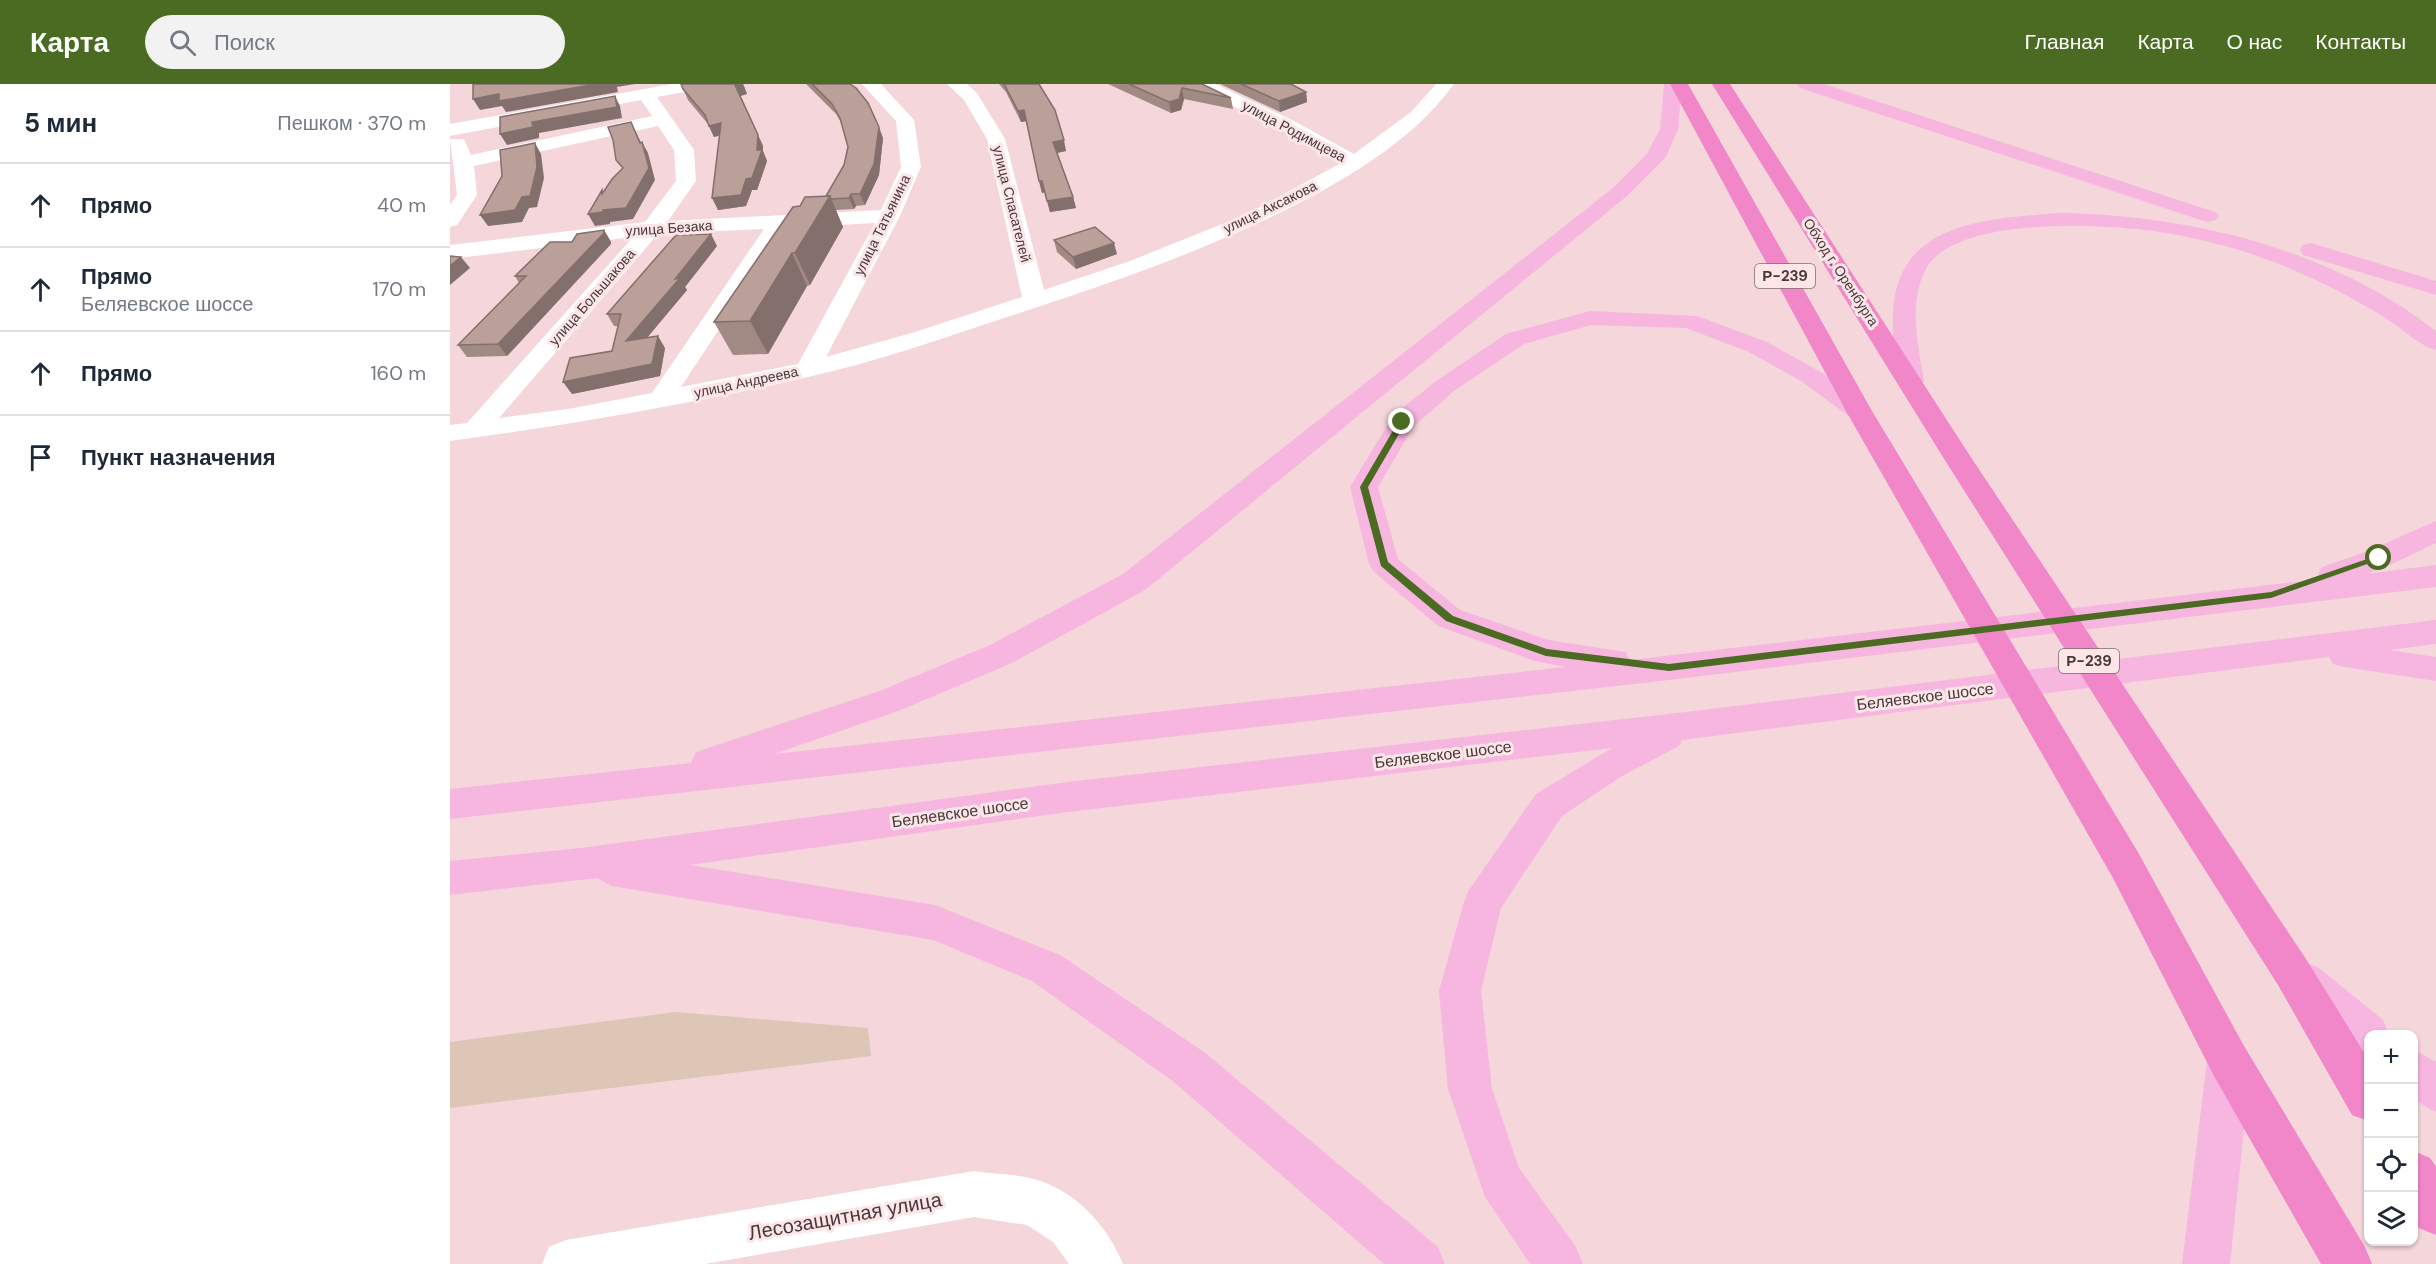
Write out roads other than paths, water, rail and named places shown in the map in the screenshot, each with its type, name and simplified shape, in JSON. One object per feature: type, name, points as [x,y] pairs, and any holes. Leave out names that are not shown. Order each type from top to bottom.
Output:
[{"type":"highway","name":"Р-239","points":[[1680,84],[1859,411],[2126,866],[2229,1061],[2348,1264]]},
{"type":"highway","name":"Обход г. Оренбурга","points":[[1721,84],[1911,381],[1960,462],[2292,972]]},
{"type":"highway","name":"Р-239","points":[[2292,972],[2364,1092]]},
{"type":"highway","points":[[2418,1181],[2436,1211]]},
{"type":"main road","points":[[647,783],[899,697],[1001,654],[1134,582],[1620,192],[1656,157],[1669,129],[1673,84]]},
{"type":"main road","points":[[1806,84],[2112,186],[2436,288]]},
{"type":"main road","points":[[1911,381],[1902,310],[1909,280],[1925,254],[1956,237],[1991,225],[2043,219],[2101,218],[2168,226],[2246,246],[2296,262],[2343,283],[2389,310],[2436,343]]},
{"type":"main road","points":[[1669,668],[1546,652],[1449,618],[1384,564],[1364,487],[1402,422],[1445,386],[1515,339],[1590,318],[1689,321],[1758,346],[1810,376],[1859,411]]},
{"type":"main road","points":[[2271,595],[2379,558],[2436,531]]},
{"type":"main road","points":[[450,804],[1669,668],[2436,576]]},
{"type":"main road","name":"Беляевское шоссе","points":[[450,879],[581,864],[1068,797],[1686,726],[2436,632]]},
{"type":"main road","points":[[2304,649],[2436,669]]},
{"type":"main road","points":[[1559,1264],[1501,1181],[1470,1089],[1460,990],[1483,902],[1549,805],[1609,766],[1686,726]]},
{"type":"main road","points":[[581,864],[935,923],[1046,968],[1189,1067],[1421,1264]]},
{"type":"main road","points":[[2292,972],[2364,1032]]},
{"type":"main road","points":[[2206,1264],[2229,1061]]},
{"type":"main road","points":[[2418,1075],[2436,1090]]},
{"type":"street","points":[[450,221],[467,195],[464,162],[450,128],[701,84]]},
{"type":"street","name":"улица Татьянина","points":[[807,370],[888,216],[910,167],[905,120],[871,84]]},
{"type":"street","name":"улица Спасателей","points":[[956,84],[971,97],[996,139],[1035,301]]},
{"type":"street","name":"улица Родимцева","points":[[1202,84],[1285,124],[1354,163]]},
{"type":"street","name":"улица Аксакова","points":[[1035,301],[1138,266],[1254,218],[1354,163],[1418,116],[1445,84]]},
{"type":"street","name":"улица Большакова","points":[[475,430],[652,228],[686,181],[684,150],[646,94]]},
{"type":"street","points":[[464,162],[663,119]]},
{"type":"street","name":"улица Безака","points":[[450,252],[652,228],[888,216]]},
{"type":"street","points":[[660,400],[779,222]]},
{"type":"street","name":"улица Андреева","points":[[450,433],[660,400],[807,370],[924,338],[1035,301]]},
{"type":"street","name":"Лесозащитная улица","points":[[566,1264],[974,1194],[1035,1203],[1070,1225],[1100,1264]]}]
